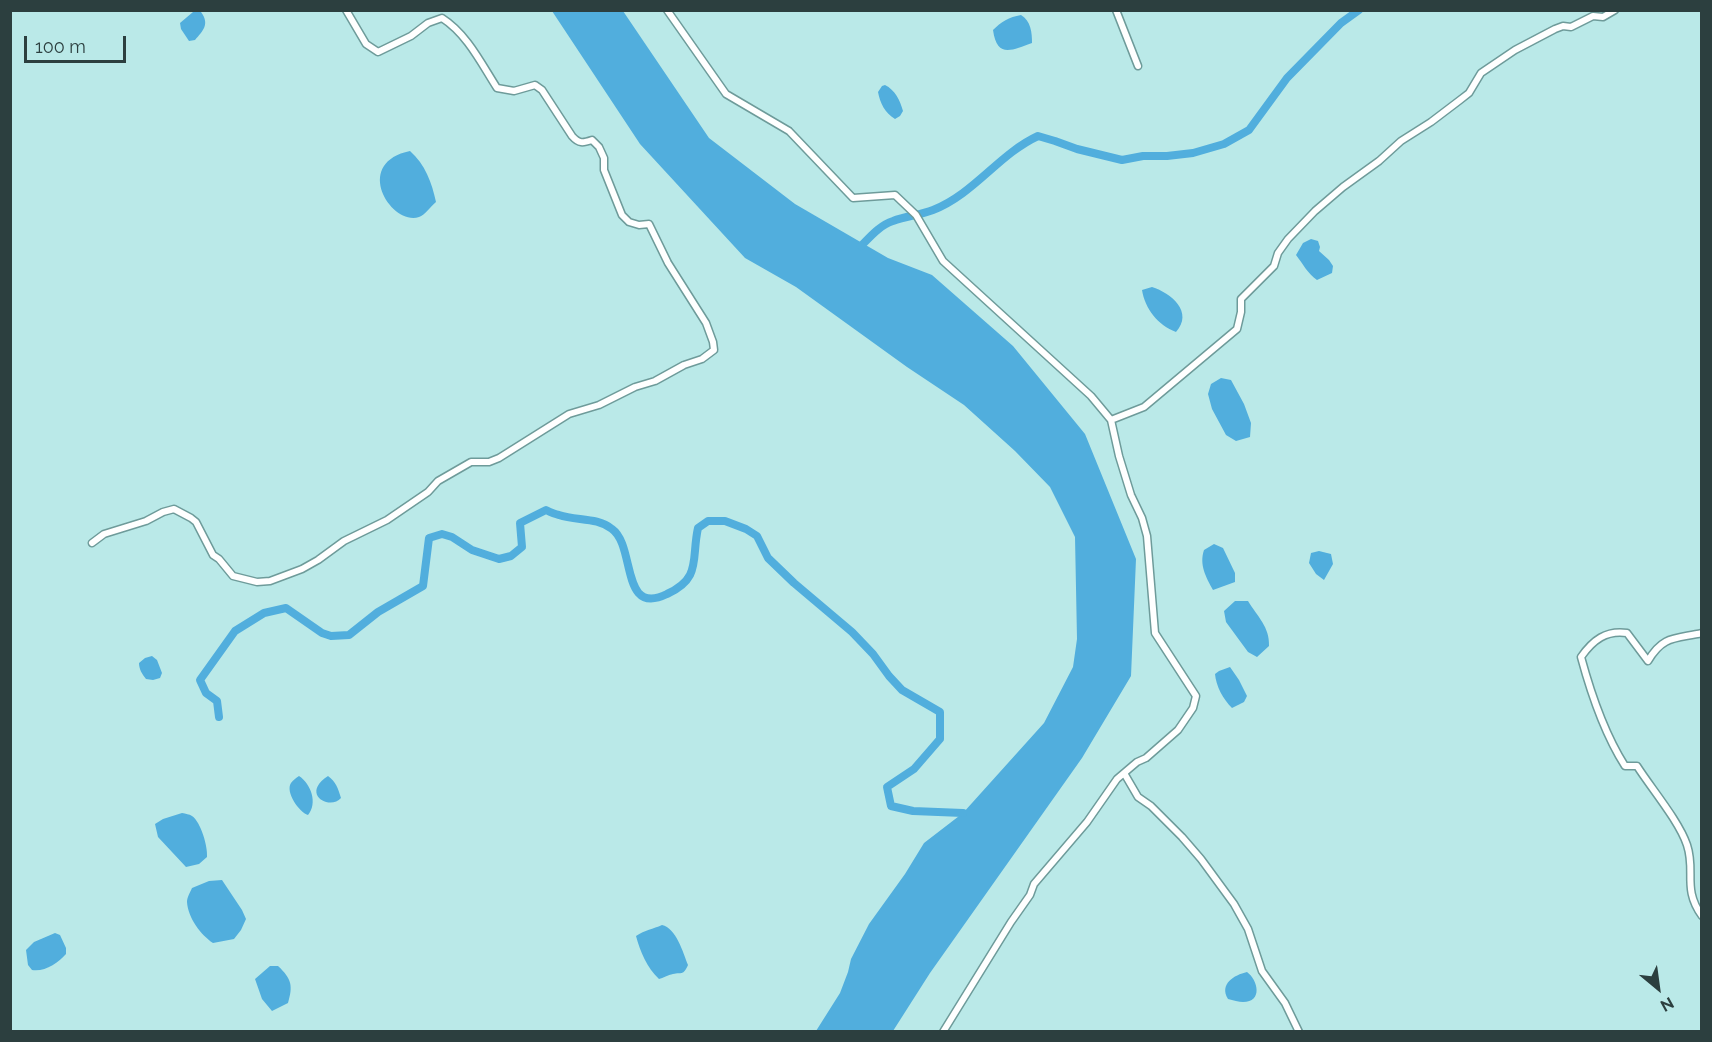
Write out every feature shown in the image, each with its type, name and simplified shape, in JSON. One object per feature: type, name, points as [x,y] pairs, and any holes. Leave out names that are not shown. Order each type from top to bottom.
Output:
[{"type":"street","points":[[92,543],[104,534],[146,521],[174,509],[196,522],[213,555],[233,576],[257,582],[270,581],[302,569],[344,542],[387,520],[428,492],[438,481],[471,462],[489,462],[499,458],[569,414],[598,405],[635,387],[655,381],[684,365],[702,359],[714,350],[706,322],[669,263],[649,224],[639,225],[629,222],[622,215],[604,170],[604,158],[599,147],[592,140],[578,142],[572,136],[542,90],[535,85],[514,91],[497,88],[456,27],[442,18],[428,23],[411,36],[378,52],[366,44],[346,10]]},
{"type":"street","points":[[667,10],[726,94],[789,131],[853,198],[895,195],[916,215],[944,261],[1091,396],[1111,420],[1131,495],[1142,518],[1147,536],[1155,633],[1196,696],[1193,708],[1178,730],[1117,780],[1081,830],[1034,884],[1030,895],[943,1032]]},
{"type":"street","points":[[1116,10],[1138,66]]},
{"type":"street","points":[[1111,420],[1144,407],[1237,329],[1241,299],[1274,266],[1278,253],[1288,239],[1343,187],[1379,161],[1401,141],[1469,93],[1481,73],[1515,50],[1554,29],[1571,27],[1593,16],[1603,17],[1615,10]]},
{"type":"street","points":[[1701,633],[1671,639],[1655,649],[1648,661],[1627,633],[1615,631],[1591,642],[1581,657],[1587,680],[1615,751],[1625,766],[1637,766],[1678,826],[1686,842],[1691,862],[1689,878],[1692,901],[1701,916]]},
{"type":"street","points":[[1124,773],[1138,797],[1151,806],[1182,837],[1234,904],[1248,929],[1262,971],[1285,1003],[1299,1032]]},
{"type":"water","points":[[552,11],[623,11],[709,138],[795,204],[888,258],[932,275],[1013,346],[1085,434],[1136,559],[1131,676],[1082,758],[930,973],[893,1031],[816,1031],[840,993],[851,959],[869,924],[924,843],[963,813],[1044,723],[1073,667],[1077,639],[1075,537],[1050,487],[1015,451],[964,405],[796,287],[745,258],[640,144]]},
{"type":"water","points":[[193,12],[201,12],[205,24],[195,40],[189,41],[180,23]]},
{"type":"water","points":[[1021,15],[1029,24],[1032,43],[1012,50],[1002,49],[995,39],[993,30],[1006,20]]},
{"type":"water","points":[[885,85],[897,96],[903,111],[895,119],[886,111],[879,96],[878,92]]},
{"type":"water","points":[[410,151],[427,174],[436,202],[419,217],[408,217],[398,212],[382,192],[380,180],[383,168],[393,158]]},
{"type":"water","points":[[1311,239],[1318,241],[1319,251],[1333,266],[1332,273],[1317,280],[1296,255],[1303,243]]},
{"type":"water","points":[[1152,287],[1166,294],[1178,304],[1183,317],[1176,332],[1158,321],[1149,310],[1142,290]]},
{"type":"water","points":[[1221,378],[1231,380],[1244,404],[1251,423],[1250,437],[1236,441],[1226,435],[1212,409],[1208,394],[1211,384]]},
{"type":"water","points":[[1214,544],[1223,548],[1235,573],[1235,582],[1213,590],[1202,561],[1204,550]]},
{"type":"water","points":[[1319,551],[1331,554],[1333,564],[1324,580],[1316,574],[1309,563],[1311,553]]},
{"type":"water","points":[[1235,601],[1248,601],[1267,633],[1269,646],[1257,657],[1248,652],[1226,622],[1224,611]]},
{"type":"water","points":[[152,656],[157,660],[162,673],[160,678],[153,680],[146,679],[139,663]]},
{"type":"water","points":[[1230,667],[1247,696],[1244,702],[1232,708],[1220,692],[1215,674]]},
{"type":"water","points":[[299,776],[307,784],[312,794],[312,805],[308,815],[297,806],[291,796],[291,783]]},
{"type":"water","points":[[328,776],[335,783],[340,794],[341,798],[336,802],[330,803],[320,799],[317,794],[320,783]]},
{"type":"water","points":[[182,813],[189,814],[195,819],[203,835],[207,853],[207,857],[199,864],[186,867],[158,837],[155,824]]},
{"type":"water","points":[[222,880],[246,919],[234,939],[213,943],[196,925],[190,914],[187,900],[192,888],[209,881]]},
{"type":"water","points":[[662,925],[675,936],[688,965],[682,973],[671,974],[659,979],[644,959],[636,936]]},
{"type":"water","points":[[55,933],[60,935],[66,948],[66,954],[51,966],[42,970],[32,970],[28,965],[26,950],[34,942]]},
{"type":"water","points":[[270,966],[278,966],[283,971],[291,987],[288,1003],[272,1011],[262,999],[255,979]]},
{"type":"water","points":[[1247,972],[1256,985],[1254,998],[1243,1002],[1228,999],[1225,989],[1229,981]]},
{"type":"waterway","points":[[861,246],[888,223],[928,212],[948,203],[1011,153],[1038,136],[1122,160],[1143,156],[1193,153],[1224,144],[1249,130],[1287,78],[1341,23],[1359,10]]},
{"type":"waterway","points":[[219,717],[217,701],[206,693],[200,680],[235,631],[264,613],[286,608],[322,633],[331,636],[349,635],[378,612],[423,586],[429,538],[442,534],[452,537],[472,550],[499,559],[511,556],[522,547],[520,523],[546,510],[566,517],[593,521],[606,525],[619,538],[635,588],[642,596],[652,599],[667,594],[686,581],[693,567],[698,528],[708,521],[725,521],[757,536],[768,558],[852,632],[902,690],[940,712],[940,739],[914,769],[887,787],[891,806],[913,811],[963,813]]}]
